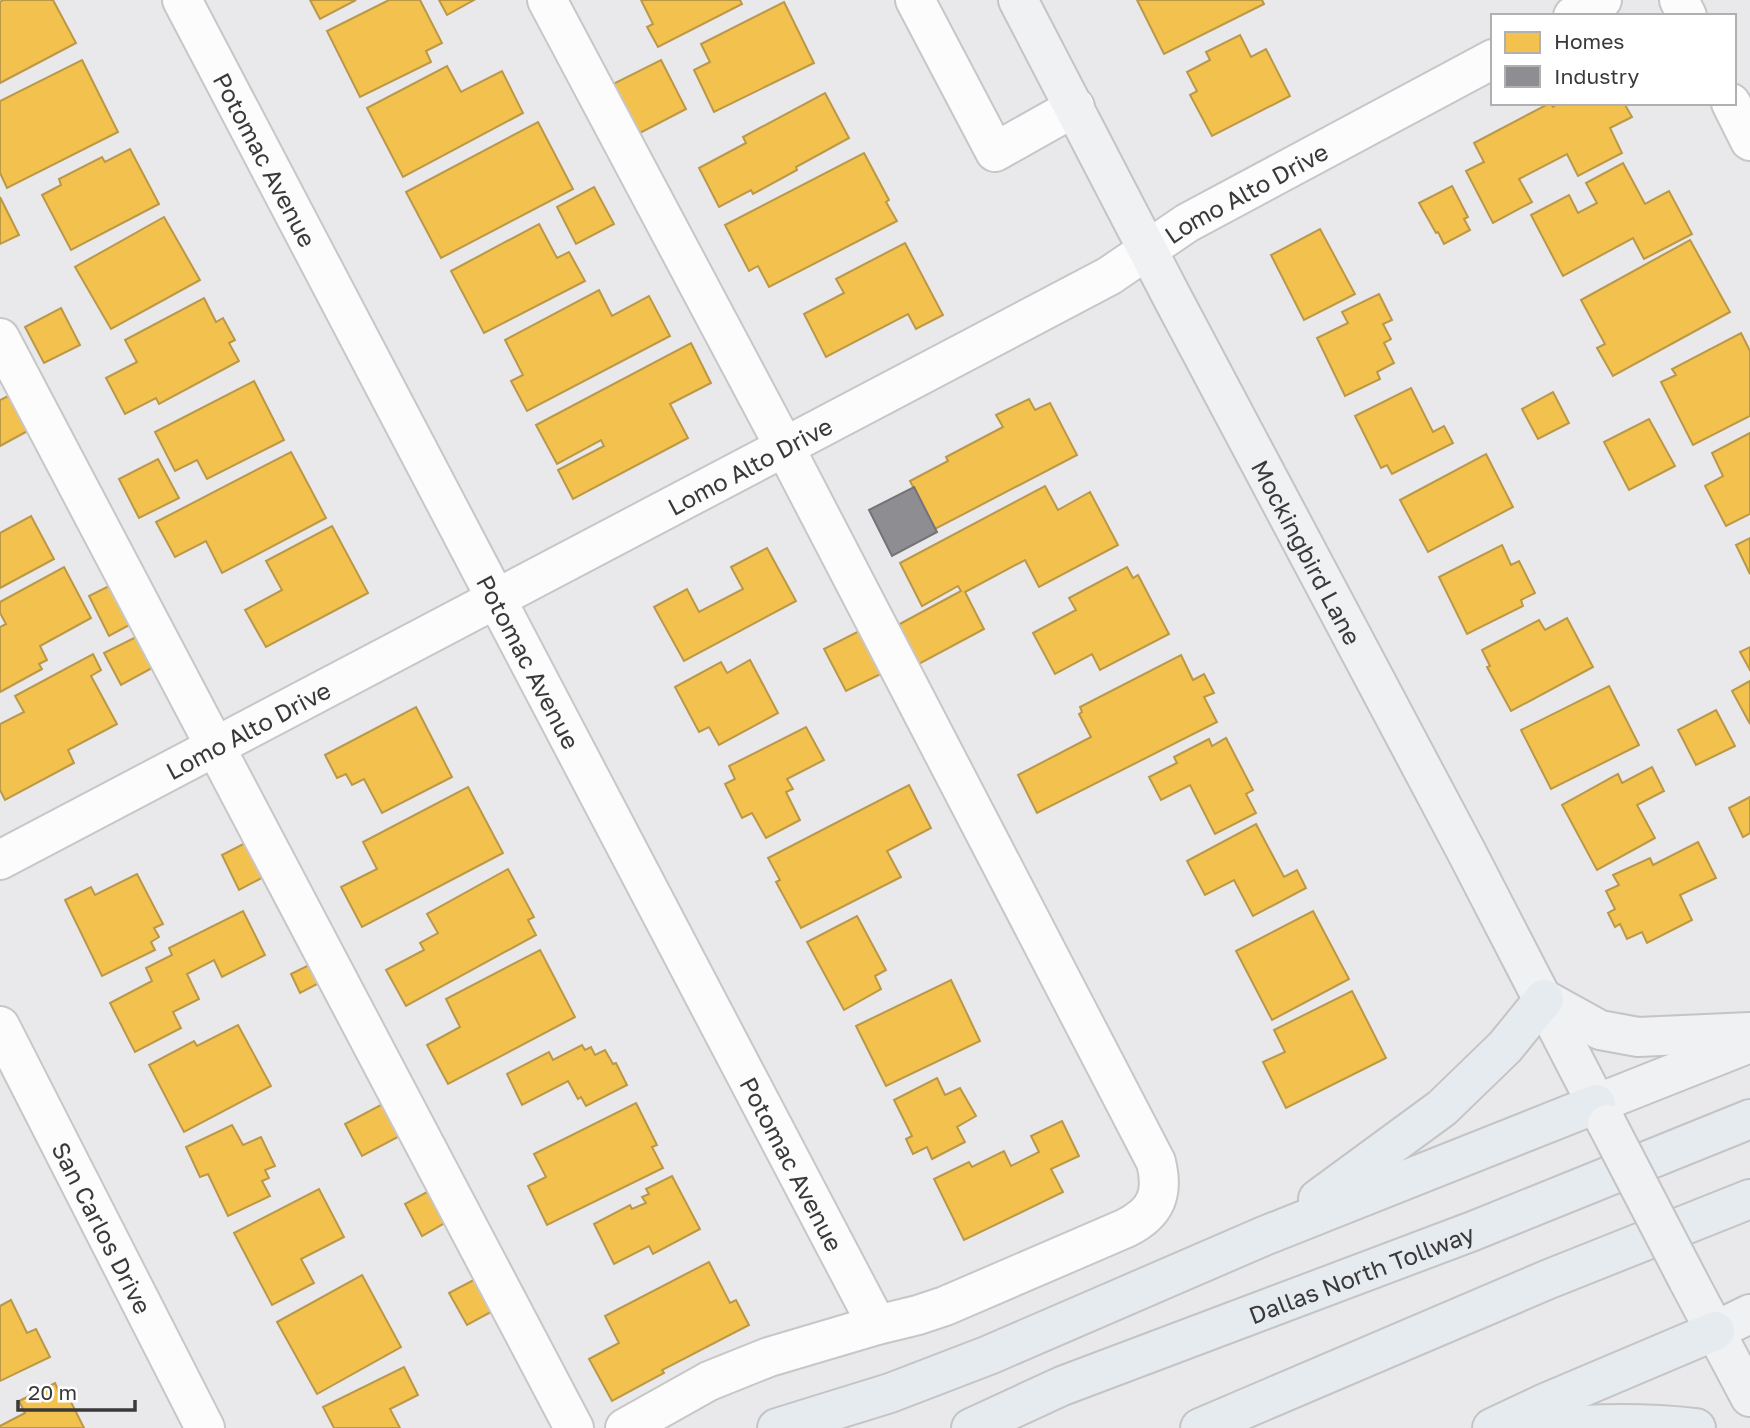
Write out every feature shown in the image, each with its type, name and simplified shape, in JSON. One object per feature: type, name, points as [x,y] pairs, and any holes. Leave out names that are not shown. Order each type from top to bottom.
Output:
[{"type":"highway","points":[[1264,1236],[1442,1108],[1505,1047],[1544,999]]},
{"type":"highway","points":[[777,1428],[890,1393],[989,1355],[1264,1236],[1602,1114]]},
{"type":"highway","name":"Dallas North Tollway","points":[[971,1428],[1062,1386],[1473,1231],[1750,1119]]},
{"type":"highway","points":[[1200,1428],[1549,1279],[1750,1199]]},
{"type":"highway","points":[[1492,1428],[1715,1331]]},
{"type":"highway","points":[[1540,1428],[1617,1423],[1696,1428]]},
{"type":"main road","name":"Mockingbird Lane","points":[[1018,0],[1172,297],[1544,999],[1750,1397]]},
{"type":"main road","points":[[1544,999],[1600,1030],[1638,1037],[1750,1032]]},
{"type":"main road","points":[[1602,1114],[1750,1043]]},
{"type":"main road","points":[[1715,1331],[1750,1314]]},
{"type":"street","name":"Potomac Avenue","points":[[182,0],[877,1325]]},
{"type":"street","points":[[547,0],[784,446],[1156,1162],[1160,1178],[1152,1209],[1141,1220],[945,1306],[769,1357],[709,1381],[625,1428]]},
{"type":"street","points":[[915,0],[995,152],[1074,107]]},
{"type":"street","points":[[1577,14],[1602,0]]},
{"type":"street","name":"Lomo Alto Drive","points":[[0,860],[1109,276],[1187,223],[1491,60]]},
{"type":"street","points":[[1732,105],[1750,141]]},
{"type":"street","points":[[0,338],[574,1428]]},
{"type":"street","name":"San Carlos Drive","points":[[0,1026],[205,1428]]},
{"type":"building: Homes","points":[[53,0],[76,43],[0,83],[0,2]]},
{"type":"building: Homes","points":[[310,0],[356,0],[320,19]]},
{"type":"building: Homes","points":[[389,0],[420,0],[442,43],[426,51],[431,62],[360,97],[327,31]]},
{"type":"building: Homes","points":[[439,0],[474,0],[447,15]]},
{"type":"building: Homes","points":[[641,0],[740,0],[742,4],[658,47],[647,27],[653,24]]},
{"type":"building: Homes","points":[[1137,0],[1262,0],[1264,4],[1164,54]]},
{"type":"building: Homes","points":[[784,2],[814,63],[714,112],[694,70],[710,62],[701,44]]},
{"type":"building: Homes","points":[[1240,35],[1251,57],[1266,49],[1290,96],[1212,136],[1190,95],[1197,91],[1187,72],[1210,60],[1206,52]]},
{"type":"building: Homes","points":[[82,60],[118,132],[7,188],[0,173],[0,101]]},
{"type":"building: Homes","points":[[661,60],[686,109],[638,134],[603,89]]},
{"type":"building: Homes","points":[[447,66],[461,92],[502,71],[523,113],[403,177],[367,108]]},
{"type":"building: Homes","points":[[825,93],[849,138],[753,194],[751,190],[719,207],[699,168],[746,143],[743,137]]},
{"type":"building: Homes","points":[[1546,105],[1625,105],[1632,117],[1610,128],[1622,153],[1578,176],[1567,154],[1519,179],[1532,202],[1493,223],[1466,171],[1484,162],[1474,143]]},
{"type":"building: Homes","points":[[538,122],[573,189],[441,258],[406,192]]},
{"type":"building: Homes","points":[[130,149],[159,204],[71,250],[42,195],[61,185],[59,179],[102,157],[105,162]]},
{"type":"building: Homes","points":[[864,153],[897,221],[769,287],[758,266],[749,271],[725,225]]},
{"type":"building: Homes","points":[[1623,163],[1645,204],[1669,191],[1692,234],[1644,259],[1633,238],[1563,276],[1531,215],[1569,195],[1578,213],[1597,203],[1586,183]]},
{"type":"building: Homes","points":[[1452,186],[1468,217],[1464,219],[1470,230],[1444,244],[1419,203]]},
{"type":"building: Homes","points":[[594,187],[614,224],[576,244],[557,207]]},
{"type":"building: Homes","points":[[0,197],[19,235],[0,244]]},
{"type":"building: Homes","points":[[164,217],[200,280],[111,329],[75,267]]},
{"type":"building: Homes","points":[[539,224],[557,258],[569,252],[585,281],[484,333],[451,271]]},
{"type":"building: Homes","points":[[1320,229],[1355,294],[1304,320],[1271,255]]},
{"type":"building: Homes","points":[[1690,240],[1730,312],[1613,376],[1597,348],[1605,344],[1581,300]]},
{"type":"building: Homes","points":[[905,243],[943,315],[916,329],[908,314],[826,357],[804,314],[844,293],[836,279]]},
{"type":"building: Homes","points":[[599,290],[612,316],[649,296],[670,336],[527,411],[511,381],[523,375],[505,340]]},
{"type":"building: Homes","points":[[1379,294],[1392,320],[1383,324],[1391,339],[1384,343],[1394,363],[1377,372],[1380,379],[1345,396],[1317,338],[1348,323],[1342,312]]},
{"type":"building: Homes","points":[[204,298],[216,322],[223,318],[235,340],[229,343],[239,361],[159,404],[156,398],[125,414],[106,378],[137,362],[125,340]]},
{"type":"building: Homes","points":[[61,308],[80,345],[44,363],[25,327]]},
{"type":"building: Homes","points":[[1741,333],[1750,351],[1750,416],[1693,445],[1661,382],[1676,375],[1672,369]]},
{"type":"building: Homes","points":[[691,343],[711,383],[670,404],[688,438],[573,499],[558,470],[604,446],[601,440],[557,464],[536,425]]},
{"type":"building: Homes","points":[[254,381],[284,440],[207,479],[197,460],[175,471],[155,432]]},
{"type":"building: Homes","points":[[1411,388],[1433,432],[1444,426],[1453,443],[1392,474],[1387,465],[1381,468],[1355,416]]},
{"type":"building: Homes","points":[[16,392],[35,427],[0,446],[0,400]]},
{"type":"building: Homes","points":[[1553,392],[1569,423],[1538,439],[1522,409]]},
{"type":"building: Homes","points":[[1029,399],[1035,410],[1050,403],[1077,455],[935,529],[910,481],[948,461],[946,457],[1003,427],[996,415]]},
{"type":"building: Homes","points":[[1649,419],[1675,466],[1629,490],[1604,442]]},
{"type":"building: Homes","points":[[1750,433],[1750,514],[1726,526],[1705,486],[1723,476],[1712,453]]},
{"type":"building: Homes","points":[[291,452],[326,518],[222,573],[206,541],[175,557],[156,522]]},
{"type":"building: Homes","points":[[1486,454],[1513,507],[1428,552],[1400,500]]},
{"type":"building: Homes","points":[[158,459],[179,498],[139,518],[119,479]]},
{"type":"building: Homes","points":[[1045,486],[1058,510],[1090,492],[1118,545],[1039,587],[1025,560],[965,592],[984,629],[917,665],[896,626],[961,591],[958,586],[922,606],[900,563]]},
{"type":"building: Homes","points":[[31,516],[54,559],[0,588],[0,533]]},
{"type":"building: Homes","points":[[332,526],[368,593],[266,647],[245,610],[282,590],[266,561]]},
{"type":"building: Homes","points":[[1750,538],[1750,574],[1736,545]]},
{"type":"building: Homes","points":[[1502,545],[1511,565],[1519,561],[1535,593],[1521,600],[1523,606],[1467,634],[1439,577]]},
{"type":"building: Homes","points":[[767,548],[796,601],[684,661],[654,607],[687,589],[699,612],[743,589],[731,567]]},
{"type":"building: Homes","points":[[64,567],[91,618],[40,646],[47,660],[39,664],[42,669],[0,692],[0,627],[6,624],[0,613],[0,602]]},
{"type":"building: Homes","points":[[1127,567],[1133,578],[1138,575],[1169,634],[1100,670],[1092,654],[1055,674],[1033,633],[1076,610],[1069,598]]},
{"type":"building: Homes","points":[[113,584],[133,623],[109,636],[89,596]]},
{"type":"building: Homes","points":[[1567,618],[1593,667],[1511,711],[1487,667],[1490,666],[1482,650],[1539,620],[1545,630]]},
{"type":"building: Homes","points":[[865,628],[887,671],[846,691],[824,649]]},
{"type":"building: Homes","points":[[136,637],[152,668],[121,685],[104,653]]},
{"type":"building: Homes","points":[[1750,647],[1750,670],[1740,652]]},
{"type":"building: Homes","points":[[93,654],[101,670],[91,676],[117,724],[68,750],[74,763],[5,800],[0,790],[0,724],[24,712],[15,696]]},
{"type":"building: Homes","points":[[1181,655],[1193,680],[1204,674],[1214,693],[1204,697],[1217,722],[1037,813],[1018,775],[1091,737],[1079,714],[1082,712],[1080,707]]},
{"type":"building: Homes","points":[[750,660],[778,713],[719,745],[709,727],[699,732],[675,687],[721,662],[727,673]]},
{"type":"building: Homes","points":[[1750,681],[1750,724],[1732,691]]},
{"type":"building: Homes","points":[[1609,686],[1639,745],[1551,789],[1521,730]]},
{"type":"building: Homes","points":[[416,707],[452,777],[382,813],[364,779],[352,785],[346,774],[337,778],[325,755]]},
{"type":"building: Homes","points":[[1716,710],[1735,746],[1696,765],[1678,730]]},
{"type":"building: Homes","points":[[806,727],[824,760],[787,779],[793,789],[786,792],[800,820],[766,838],[752,813],[742,818],[725,784],[735,779],[729,766]]},
{"type":"building: Homes","points":[[1226,738],[1253,790],[1246,794],[1256,813],[1215,834],[1190,785],[1161,800],[1149,777],[1177,763],[1174,757],[1209,739],[1212,746]]},
{"type":"building: Homes","points":[[1652,767],[1664,791],[1637,805],[1655,838],[1597,870],[1562,805],[1618,774],[1622,783]]},
{"type":"building: Homes","points":[[909,785],[931,828],[887,851],[901,877],[801,928],[776,882],[780,880],[768,858]]},
{"type":"building: Homes","points":[[468,787],[503,853],[362,927],[341,887],[377,869],[363,842]]},
{"type":"building: Homes","points":[[1750,797],[1750,833],[1743,837],[1729,808]]},
{"type":"building: Homes","points":[[1256,824],[1284,877],[1297,870],[1306,888],[1253,916],[1234,880],[1205,895],[1187,861]]},
{"type":"building: Homes","points":[[253,839],[271,873],[239,890],[222,855]]},
{"type":"building: Homes","points":[[1698,842],[1716,878],[1680,895],[1692,920],[1647,943],[1642,932],[1627,939],[1620,924],[1615,927],[1608,913],[1615,909],[1606,891],[1619,885],[1613,875],[1650,858],[1653,865]]},
{"type":"building: Homes","points":[[508,869],[534,917],[528,920],[536,935],[406,1006],[386,970],[424,950],[420,943],[438,933],[427,914]]},
{"type":"building: Homes","points":[[137,874],[163,924],[154,928],[159,937],[151,942],[155,950],[102,976],[65,900],[91,887],[95,895]]},
{"type":"building: Homes","points":[[243,911],[265,955],[222,977],[214,960],[187,974],[199,999],[173,1012],[181,1028],[135,1052],[110,1003],[152,981],[146,968],[172,955],[169,948]]},
{"type":"building: Homes","points":[[1313,911],[1349,979],[1272,1020],[1236,951]]},
{"type":"building: Homes","points":[[857,916],[886,970],[875,976],[881,989],[844,1010],[807,942]]},
{"type":"building: Homes","points":[[540,950],[575,1017],[448,1084],[427,1045],[460,1027],[446,999]]},
{"type":"building: Homes","points":[[311,964],[321,982],[300,993],[291,974]]},
{"type":"building: Homes","points":[[951,980],[980,1041],[886,1086],[856,1026]]},
{"type":"building: Homes","points":[[1352,991],[1386,1058],[1286,1108],[1263,1062],[1285,1052],[1274,1030]]},
{"type":"building: Homes","points":[[238,1025],[271,1086],[184,1132],[149,1065],[194,1041],[197,1046]]},
{"type":"building: Homes","points":[[582,1045],[585,1050],[591,1047],[595,1055],[605,1050],[613,1064],[616,1063],[627,1085],[586,1106],[581,1097],[578,1099],[568,1081],[522,1105],[507,1074],[549,1052],[553,1060]]},
{"type":"building: Homes","points":[[937,1078],[945,1095],[960,1088],[976,1116],[957,1127],[965,1142],[932,1159],[927,1147],[913,1154],[906,1139],[912,1136],[894,1100]]},
{"type":"building: Homes","points":[[392,1099],[409,1131],[362,1156],[345,1124]]},
{"type":"building: Homes","points":[[636,1103],[657,1145],[652,1147],[663,1168],[547,1225],[528,1186],[546,1177],[534,1154]]},
{"type":"building: Homes","points":[[1062,1121],[1079,1156],[1051,1169],[1063,1192],[964,1240],[934,1179],[969,1162],[972,1167],[1004,1151],[1011,1166],[1039,1152],[1031,1136]]},
{"type":"building: Homes","points":[[232,1125],[243,1145],[261,1137],[275,1166],[265,1170],[269,1178],[262,1181],[270,1196],[228,1216],[208,1174],[200,1177],[186,1147]]},
{"type":"building: Homes","points":[[672,1176],[700,1229],[653,1254],[649,1246],[614,1264],[594,1224],[630,1205],[632,1209],[646,1203],[642,1197],[649,1194],[646,1189]]},
{"type":"building: Homes","points":[[438,1186],[455,1217],[422,1236],[405,1204]]},
{"type":"building: Homes","points":[[319,1189],[344,1237],[301,1259],[314,1283],[272,1305],[234,1233]]},
{"type":"building: Homes","points":[[709,1262],[730,1303],[736,1300],[749,1325],[662,1370],[664,1373],[612,1401],[589,1359],[619,1343],[605,1316]]},
{"type":"building: Homes","points":[[485,1274],[502,1306],[467,1325],[449,1293]]},
{"type":"building: Homes","points":[[362,1275],[401,1347],[317,1394],[277,1322]]},
{"type":"building: Homes","points":[[11,1300],[27,1333],[36,1329],[50,1357],[0,1381],[0,1306]]},
{"type":"building: Homes","points":[[404,1367],[418,1395],[390,1409],[400,1428],[334,1428],[323,1407]]},
{"type":"building: Homes","points":[[55,1383],[61,1397],[67,1394],[84,1428],[0,1428],[25,1413],[19,1401]]},
{"type":"building: Industry","points":[[914,487],[937,532],[892,556],[869,510]]}]
